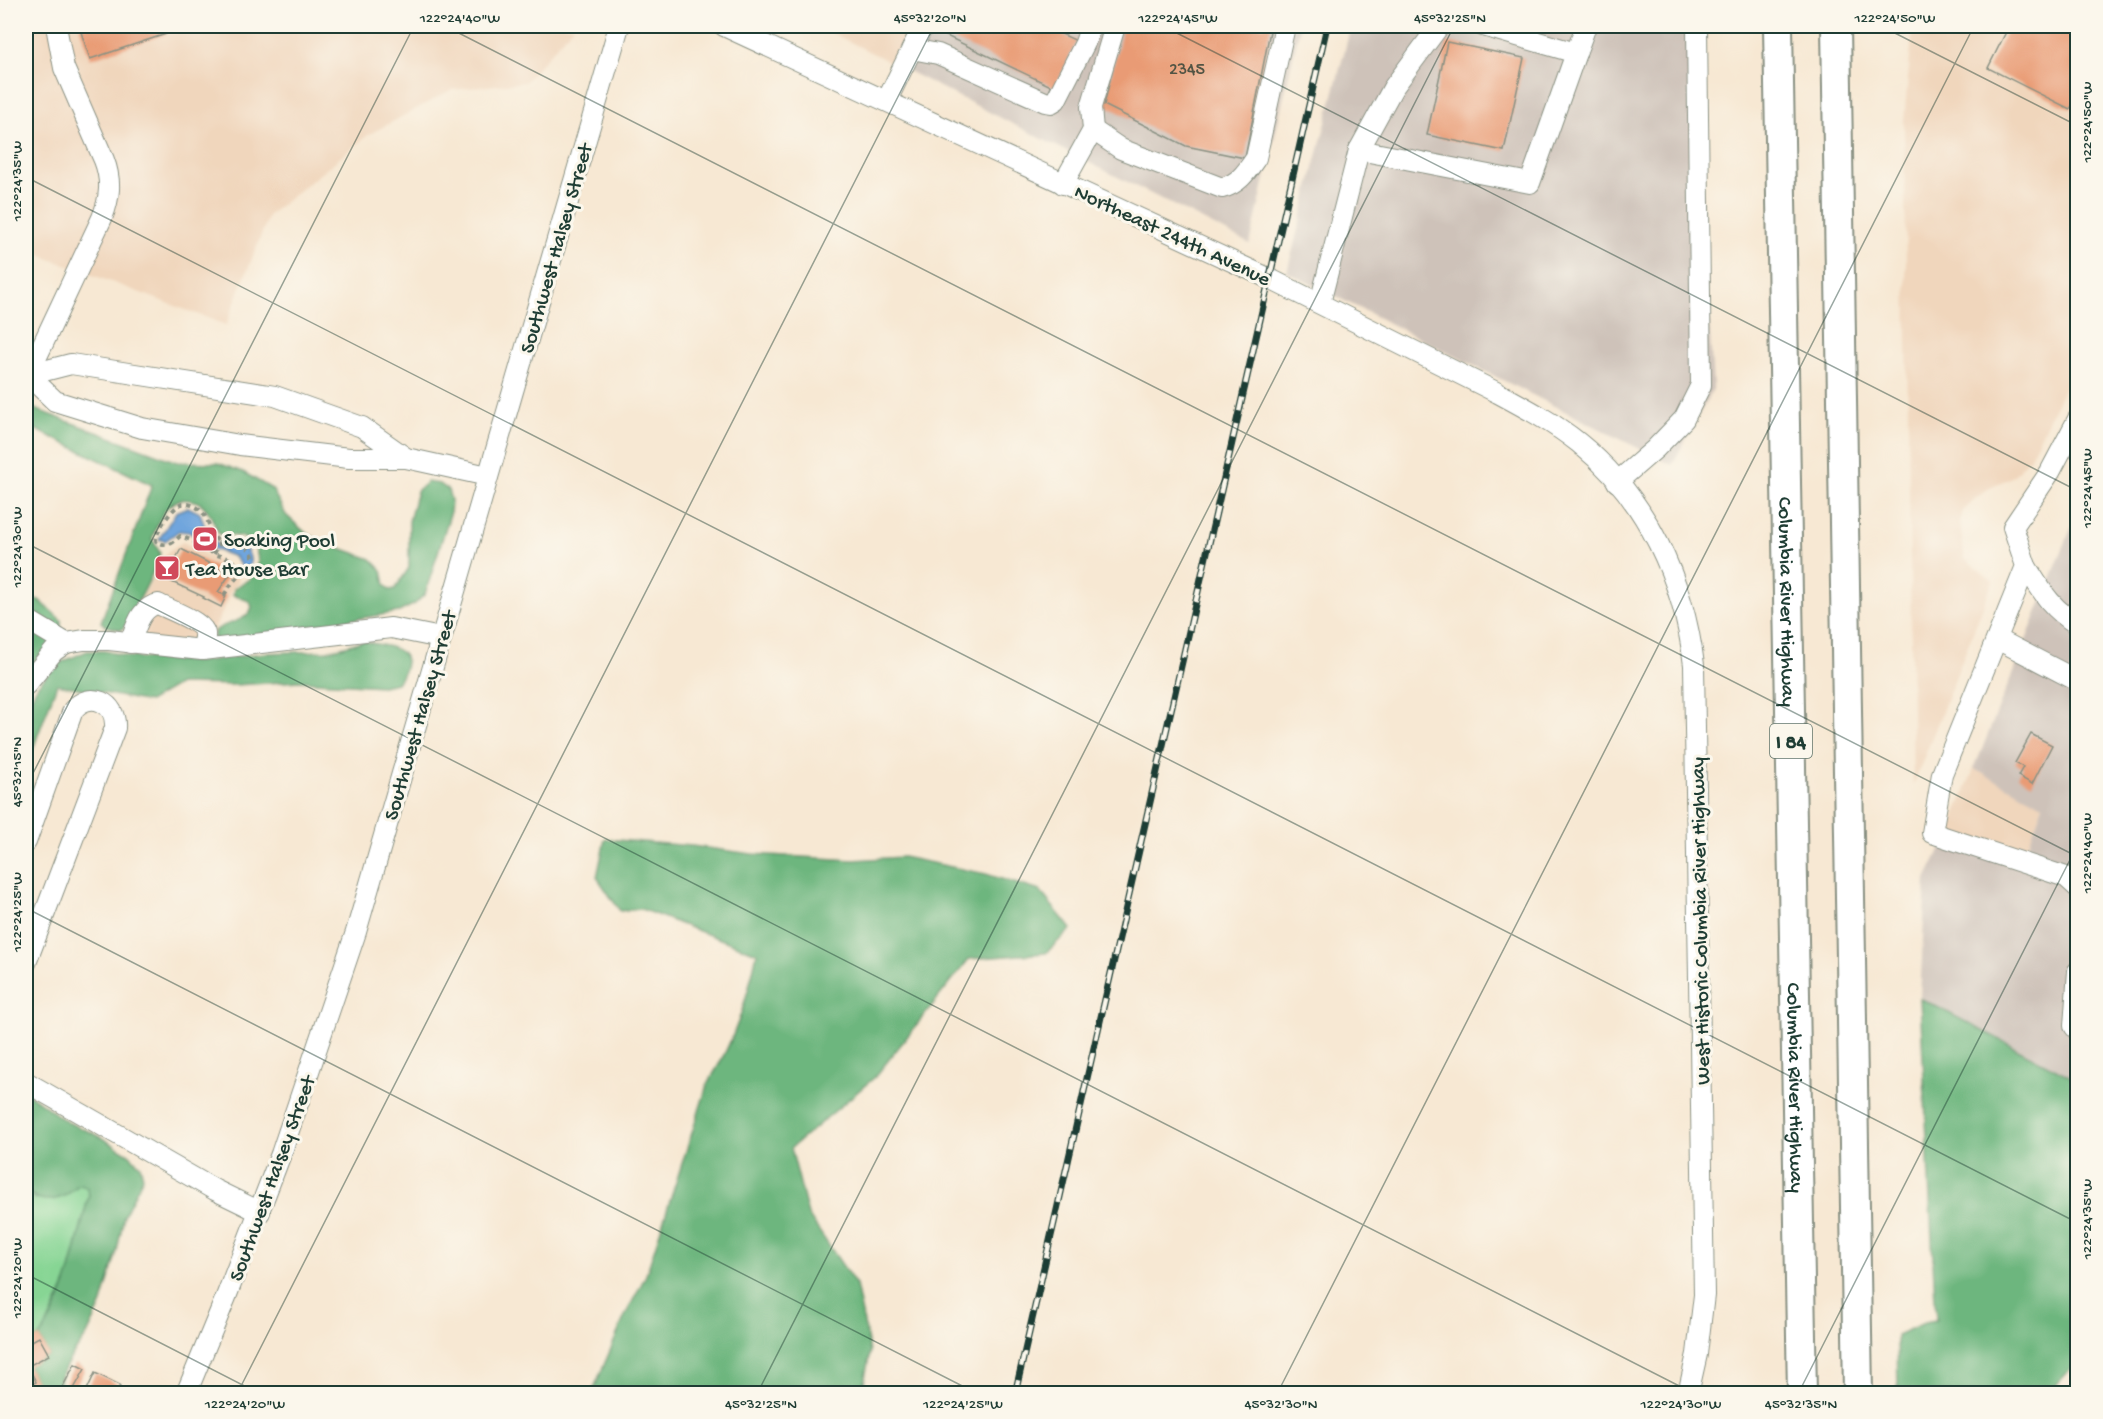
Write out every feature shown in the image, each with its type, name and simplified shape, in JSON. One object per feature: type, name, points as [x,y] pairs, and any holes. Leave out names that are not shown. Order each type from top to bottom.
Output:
[{"type":"highway","points":[[1767,26],[1779,89]]},
{"type":"highway","name":"Columbia River Highway","points":[[1779,26],[1802,1394]]},
{"type":"highway","points":[[1836,26],[1858,1394]]},
{"type":"highway","points":[[1837,111],[1849,26]]},
{"type":"street","points":[[27,377],[102,218],[108,203],[110,186],[107,166],[64,68],[56,26]]},
{"type":"street","name":"Southwest Halsey Street","points":[[186,1394],[260,1212],[304,1091],[356,932],[620,26]]},
{"type":"street","name":"Northeast 244th Avenue","points":[[724,26],[1320,303],[1530,410],[1581,445],[1612,476]]},
{"type":"street","points":[[887,100],[923,26]]},
{"type":"street","points":[[912,49],[938,54],[1051,103],[1056,99],[1086,43],[1088,34],[1086,26]]},
{"type":"street","points":[[1064,184],[1093,130],[1091,107],[1115,26]]},
{"type":"street","points":[[1093,130],[1100,137],[1121,149],[1222,188],[1233,185],[1256,158],[1285,26]]},
{"type":"street","points":[[1320,303],[1359,150],[1393,88],[1439,26]]},
{"type":"street","points":[[1483,26],[1576,53]]},
{"type":"street","points":[[1359,150],[1530,183],[1586,26]]},
{"type":"street","points":[[1612,476],[1655,449],[1684,419],[1701,385],[1697,26]]},
{"type":"street","points":[[27,377],[71,364],[275,396],[362,427],[406,458]]},
{"type":"street","points":[[27,377],[55,401],[142,428],[240,445],[349,458],[406,458],[488,476]]},
{"type":"street","points":[[2078,419],[2050,472],[2013,527],[2026,566],[2046,599],[2060,613],[2078,625]]},
{"type":"street","name":"West Historic Columbia River Highway","points":[[1612,476],[1649,526],[1672,573],[1686,613],[1694,665],[1704,1295],[1697,1354],[1688,1394]]},
{"type":"street","points":[[2026,566],[1942,774],[1932,833],[2066,878],[2078,888]]},
{"type":"street","points":[[130,643],[141,615],[147,608],[158,604],[203,629],[206,634],[202,650]]},
{"type":"street","points":[[26,619],[66,643]]},
{"type":"street","points":[[26,685],[54,651],[66,643],[84,640],[202,650],[391,628],[441,638]]},
{"type":"street","points":[[1996,639],[2078,681]]},
{"type":"street","points":[[26,842],[73,710],[84,701],[98,700],[105,703],[114,714],[115,728],[26,963]]},
{"type":"street","points":[[2078,971],[2074,1026],[2078,1031]]},
{"type":"street","points":[[26,1082],[215,1190],[260,1212]]},
{"type":"path","points":[[224,596],[232,582],[241,573],[249,573],[252,569],[253,554],[241,542],[219,543],[202,512],[196,506],[181,504],[176,507],[155,538],[160,543],[170,545],[180,536],[185,537],[214,553],[233,560],[241,573]]},
{"type":"path","points":[[214,553],[219,543]]},
{"type":"shaded area","points":[[26,26],[574,26],[525,82],[451,90],[368,135],[269,215],[226,325],[42,256],[26,246]]},
{"type":"shaded area","points":[[818,26],[917,26],[898,66]]},
{"type":"shaded area","points":[[917,26],[1300,26],[1250,244],[898,66]]},
{"type":"shaded area","points":[[1351,26],[1693,26],[1713,389],[1672,465],[1287,272]]},
{"type":"shaded area","points":[[1913,26],[2077,26],[2077,363],[2029,459],[2012,477],[1992,486],[1963,511],[1960,523],[1965,559],[1993,581],[1913,786],[1904,120]]},
{"type":"shaded area","points":[[2077,514],[2077,1080],[1920,998],[1926,879],[1945,840],[2020,867],[2043,805],[1974,769]]},
{"type":"shaded area","points":[[183,542],[236,571],[239,581],[230,592],[228,601],[206,645],[123,637],[168,551]]},
{"type":"shaded area","points":[[1974,769],[2043,804],[2020,867],[1945,840]]},
{"type":"green space","points":[[32,408],[177,462],[218,463],[243,472],[272,489],[286,515],[307,534],[371,559],[382,570],[385,585],[390,590],[395,589],[409,568],[409,521],[417,491],[427,482],[440,484],[448,490],[451,500],[450,514],[425,594],[415,604],[399,612],[219,641],[214,638],[214,632],[224,625],[241,619],[252,607],[249,601],[233,595],[234,589],[249,580],[256,571],[257,553],[247,539],[219,534],[210,515],[201,504],[192,500],[182,500],[169,505],[157,525],[152,539],[160,553],[157,563],[125,626],[121,630],[106,626],[101,622],[152,485],[26,425],[26,411]]},
{"type":"green space","points":[[26,598],[39,600],[61,620],[58,637],[54,643],[26,671]]},
{"type":"green space","points":[[363,641],[400,651],[406,663],[397,683],[382,686],[299,681],[235,685],[179,684],[149,702],[57,684],[26,767],[26,707],[38,685],[57,664],[87,651],[197,662],[264,653],[327,651]]},
{"type":"green space","points":[[605,839],[692,846],[752,854],[853,860],[903,857],[986,874],[1040,891],[1071,929],[1046,953],[969,959],[875,1077],[791,1148],[808,1215],[856,1285],[870,1352],[862,1393],[592,1393],[625,1316],[646,1275],[708,1083],[726,1052],[739,1020],[757,953],[641,909],[620,911],[597,877]]},
{"type":"green space","points":[[1920,998],[2077,1080],[2077,1362],[2049,1393],[1898,1393],[1897,1335],[1924,1323],[1936,1321]]},
{"type":"green space","points":[[26,1092],[67,1122],[97,1135],[129,1154],[140,1165],[143,1177],[124,1216],[102,1303],[87,1335],[69,1360],[56,1393],[26,1393],[26,1388],[36,1382],[28,1366],[49,1355],[39,1337],[58,1305],[65,1287],[89,1195],[87,1188],[81,1184],[66,1195],[50,1200],[40,1199],[26,1190],[25,1175],[29,1153],[26,1146]]},
{"type":"green space","points":[[81,1184],[87,1188],[89,1195],[68,1279],[46,1327],[39,1337],[26,1344],[26,1190],[35,1199],[66,1195]]},
{"type":"water","name":"Soaking Pool","points":[[188,507],[200,513],[205,527],[219,547],[240,545],[248,552],[249,570],[243,570],[235,557],[206,546],[189,532],[179,531],[165,541],[159,539],[176,512]]},
{"type":"building","points":[[79,26],[163,26],[166,34],[90,59]]},
{"type":"building","points":[[942,26],[1044,26],[1077,41],[1055,88],[938,32]]},
{"type":"building","points":[[1123,26],[1271,26],[1245,158],[1186,146],[1104,105]]},
{"type":"building","points":[[2009,26],[2078,26],[2078,95],[2070,109],[1988,68]]},
{"type":"building","points":[[1447,42],[1524,58],[1504,151],[1427,135]]},
{"type":"building","points":[[181,549],[230,574],[218,592],[226,596],[221,607],[159,576],[166,558],[175,560]]},
{"type":"building","points":[[2031,734],[2052,745],[2032,784],[2018,776],[2023,767],[2015,763]]},
{"type":"building","points":[[39,1337],[49,1355],[28,1366],[36,1382],[26,1388],[26,1344]]},
{"type":"building","points":[[75,1364],[85,1369],[71,1394],[62,1388]]},
{"type":"building","points":[[95,1373],[120,1385],[116,1394],[85,1394]]},
{"type":"railway","points":[[1015,1394],[1327,26]]},
{"type":"railway","points":[[2075,1394],[2078,1391]]},
{"type":"place","name":"Soaking Pool","points":[[205,539]]},
{"type":"place","name":"Tea House Bar","points":[[167,568]]}]
